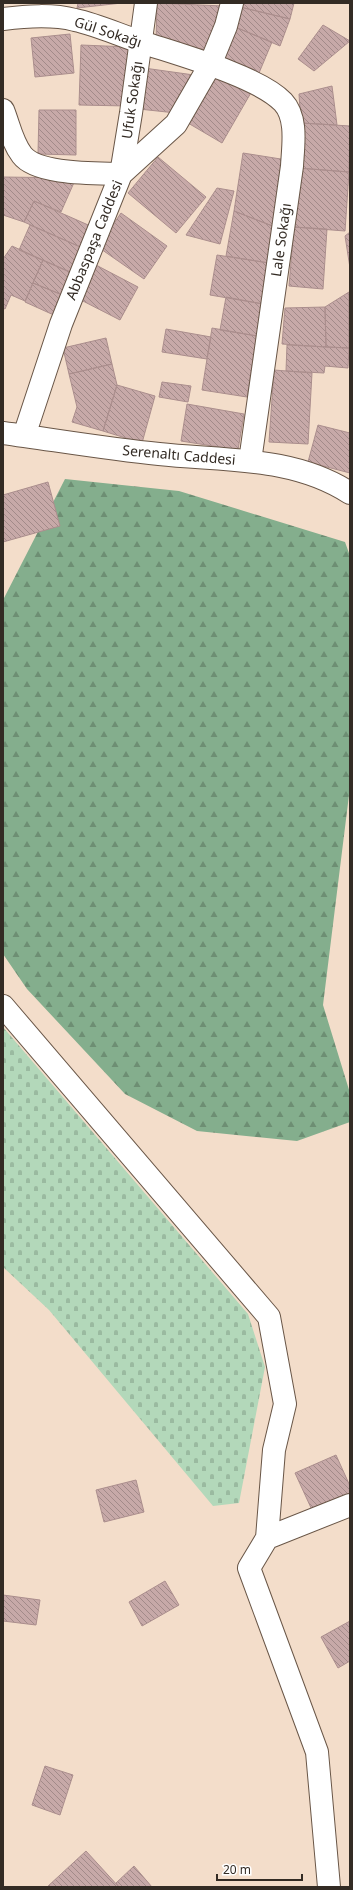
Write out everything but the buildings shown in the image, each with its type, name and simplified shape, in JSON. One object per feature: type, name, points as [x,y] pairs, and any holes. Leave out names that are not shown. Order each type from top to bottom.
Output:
[{"type":"street","name":"Ufuk Sokağı","points":[[121,174],[146,3]]},
{"type":"street","name":"Abbaspaşa Caddesi","points":[[14,435],[61,324],[121,174],[176,124],[210,65],[226,26],[232,3]]},
{"type":"street","name":"Gül Sokağı","points":[[3,19],[50,16],[75,20],[210,65]]},
{"type":"street","name":"Lale Sokağı","points":[[210,65],[262,86],[283,102],[289,110],[294,141],[292,166],[250,462]]},
{"type":"street","points":[[3,110],[14,142],[23,156],[34,165],[70,171],[121,174]]},
{"type":"street","name":"Serenaltı Caddesi","points":[[14,435],[107,448],[278,464],[299,470],[350,493]]},
{"type":"street","points":[[3,1006],[269,1317],[285,1404],[274,1450],[267,1538],[249,1568],[317,1752],[328,1887]]},
{"type":"street","points":[[267,1538],[350,1505]]},
{"type":"green space","points":[[65,479],[179,491],[345,542],[350,556],[350,787],[323,1005],[350,1093],[350,1122],[297,1141],[197,1131],[125,1094],[27,989],[3,954],[3,600]]},
{"type":"green space","points":[[3,1027],[248,1314],[265,1367],[239,1503],[213,1506],[49,1310],[3,1267]]}]
